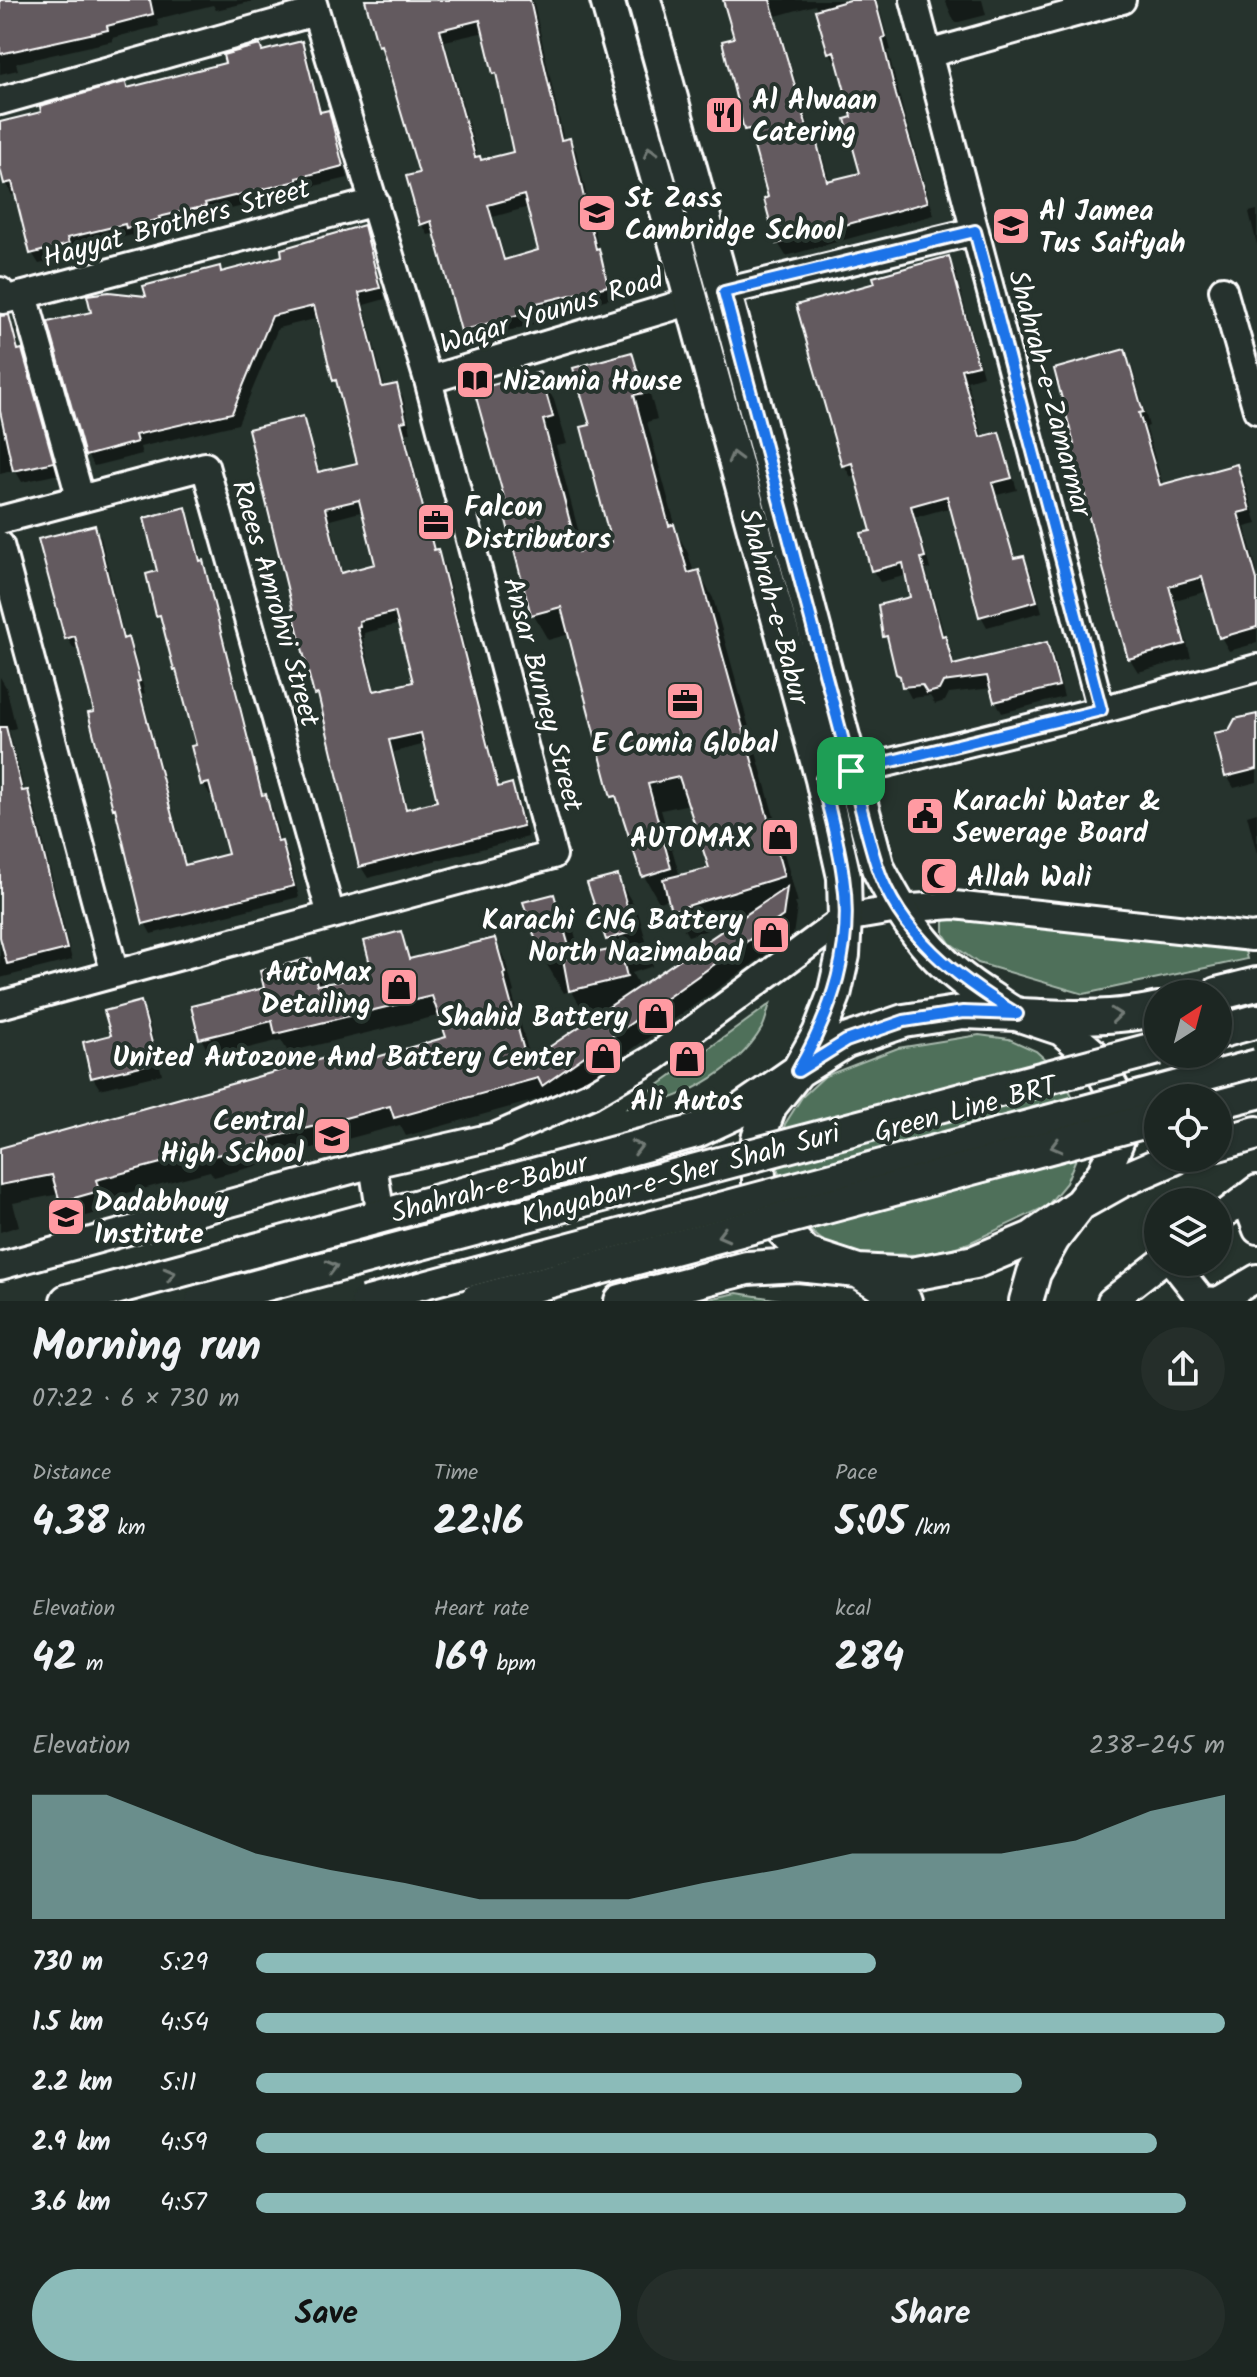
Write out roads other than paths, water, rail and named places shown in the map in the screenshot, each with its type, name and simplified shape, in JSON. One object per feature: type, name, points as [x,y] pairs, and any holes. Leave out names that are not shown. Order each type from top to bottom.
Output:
[{"type":"main road","name":"Shahrah-e-Babur","points":[[607,0],[692,301],[837,775],[898,909],[919,937],[948,968],[981,993],[1017,1014]]},
{"type":"main road","name":"Shahrah-e-Babur","points":[[67,1301],[696,1131],[743,1109],[798,1071],[819,1034],[834,995],[843,955],[844,877],[837,775],[724,292],[644,0]]},
{"type":"main road","points":[[1232,990],[1257,984]]},
{"type":"main road","points":[[905,1301],[858,1271],[806,1254],[776,1223],[759,1182],[758,1139],[770,1106],[798,1071],[846,1041],[904,1021],[963,1012],[1112,1017],[1144,1011]]},
{"type":"main road","points":[[1017,1014],[1062,1029],[1095,1057],[1117,1098],[1118,1139],[1104,1173],[1053,1239],[1034,1273],[1026,1301]]},
{"type":"main road","points":[[1232,1028],[1257,1021]]},
{"type":"main road","name":"Khayaban-e-Sher Shah Suri","points":[[202,1301],[1144,1052]]},
{"type":"main road","points":[[1232,1098],[1257,1092]]},
{"type":"main road","points":[[476,1301],[1144,1122]]},
{"type":"main road","points":[[1232,1140],[1257,1133]]},
{"type":"main road","points":[[621,1301],[747,1268],[798,1265],[912,1274],[975,1262],[1032,1238],[1080,1204],[1144,1171]]},
{"type":"street","name":"Shahrah-e-Zamarmar","points":[[914,0],[1101,710]]},
{"type":"street","points":[[928,54],[1122,0]]},
{"type":"street","points":[[0,101],[314,6]]},
{"type":"street","name":"Ansar Burney Street","points":[[0,1005],[553,855],[428,380],[314,6]]},
{"type":"street","name":"Hayyat Brothers Street","points":[[12,293],[375,202]]},
{"type":"street","points":[[724,292],[975,231]]},
{"type":"street","points":[[1223,290],[1257,410]]},
{"type":"street","points":[[12,293],[80,497]]},
{"type":"street","name":"Waqar Younus Road","points":[[428,380],[692,301]]},
{"type":"street","name":"Raees Amrohvi Street","points":[[0,520],[205,466],[331,915]]},
{"type":"street","points":[[0,545],[115,974]]},
{"type":"street","points":[[837,775],[1257,668]]},
{"type":"street","points":[[0,1266],[373,1164],[497,1136],[592,1094],[654,1058],[845,918],[898,909],[954,905],[1257,936]]},
{"type":"street","name":"Green Line BRT","points":[[364,1301],[1257,1063]]},
{"type":"street","points":[[373,1164],[381,1217]]},
{"type":"street","points":[[1232,1208],[1251,1194],[1257,1230]]},
{"type":"street","points":[[1111,1301],[1144,1275]]},
{"type":"street","points":[[1183,1276],[1202,1300],[1218,1301],[1257,1278]]},
{"type":"place","name":"Al Alwaan Catering","points":[[724,115]]},
{"type":"place","name":"St Zass Cambridge School","points":[[597,213]]},
{"type":"place","name":"Al Jamea Tus Saifyah","points":[[1011,226]]},
{"type":"place","name":"Nizamia House","points":[[475,380]]},
{"type":"place","name":"Falcon Distributors","points":[[436,522]]},
{"type":"place","name":"E Comia Global","points":[[685,701]]},
{"type":"place","name":"Karachi Water & Sewerage Board","points":[[925,816]]},
{"type":"place","name":"AUTOMAX","points":[[780,837]]},
{"type":"place","name":"Allah Wali","points":[[939,876]]},
{"type":"place","name":"Karachi CNG Battery North Nazimabad","points":[[771,935]]},
{"type":"place","name":"AutoMax Detailing","points":[[399,987]]},
{"type":"place","name":"Shahid Battery","points":[[656,1016]]},
{"type":"place","name":"United Autozone And Battery Center","points":[[603,1056]]},
{"type":"place","name":"Ali Autos","points":[[687,1059]]},
{"type":"place","name":"Central High School","points":[[332,1136]]},
{"type":"place","name":"Dadabhouy Institute","points":[[66,1217]]}]
